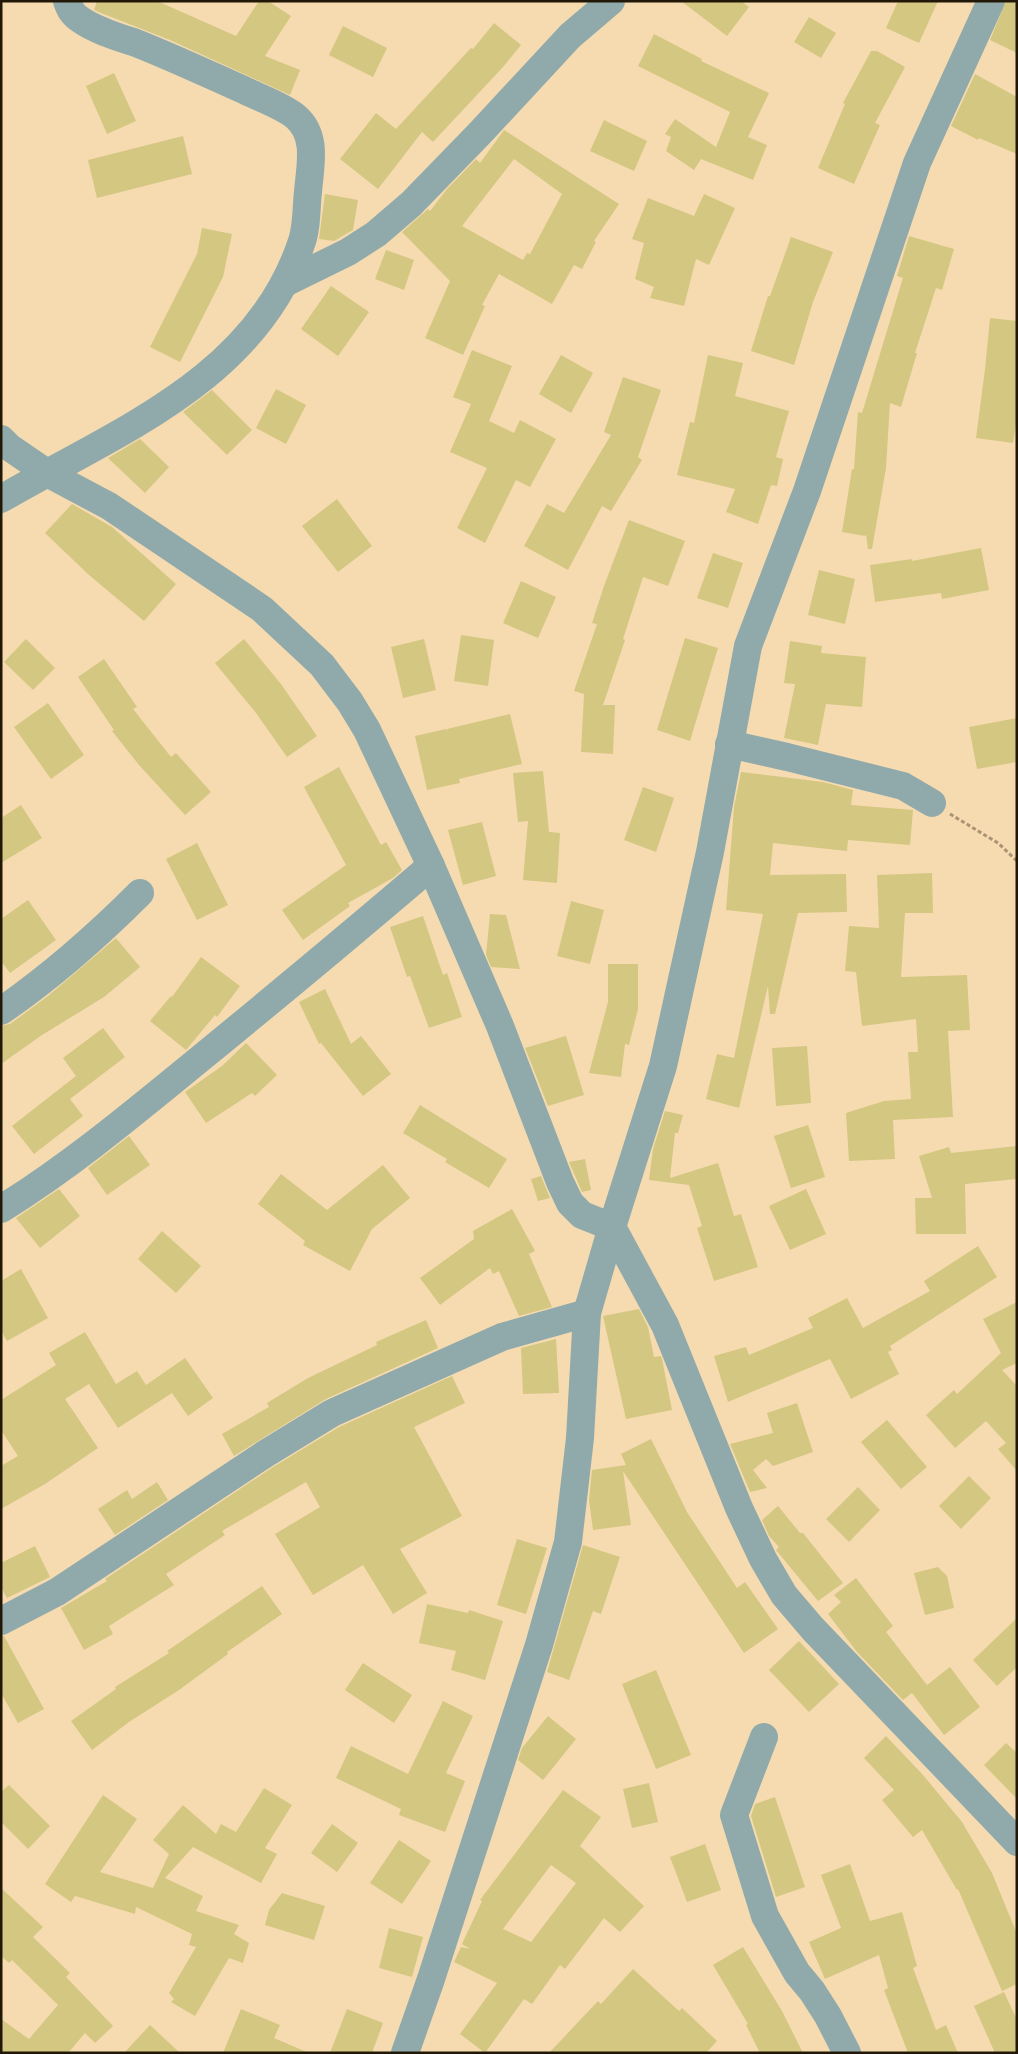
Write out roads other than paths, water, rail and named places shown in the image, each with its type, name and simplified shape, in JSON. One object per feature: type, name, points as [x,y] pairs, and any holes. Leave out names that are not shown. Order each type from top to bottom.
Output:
[{"type":"street","points":[[1,499],[158,411],[194,386],[230,356],[251,332],[285,283],[302,242],[312,148],[306,129],[295,116],[177,59],[89,25],[71,12],[67,1]]},
{"type":"street","points":[[285,283],[348,252],[376,234],[404,210],[480,134],[570,36],[611,1]]},
{"type":"street","points":[[405,2053],[540,1645],[568,1542],[580,1438],[587,1313],[663,1066],[710,852],[748,646],[807,491],[917,163],[991,1]]},
{"type":"street","points":[[1,439],[9,448],[47,473],[109,506],[255,604],[289,632],[322,664],[350,702],[367,730],[431,866],[500,1026],[560,1182],[570,1203],[582,1214],[612,1228],[652,1298],[739,1508],[763,1559],[784,1595],[813,1628],[1015,1837]]},
{"type":"street","points":[[729,744],[903,786],[932,803]]},
{"type":"street","points":[[1,1210],[91,1147],[337,947],[431,866]]},
{"type":"street","points":[[1,1012],[76,953],[140,893]]},
{"type":"street","points":[[1,1621],[57,1592],[265,1454],[332,1413],[502,1337],[587,1313]]},
{"type":"street","points":[[764,1737],[734,1815],[766,1916],[797,1973],[812,1991],[828,2016],[847,2053]]}]
